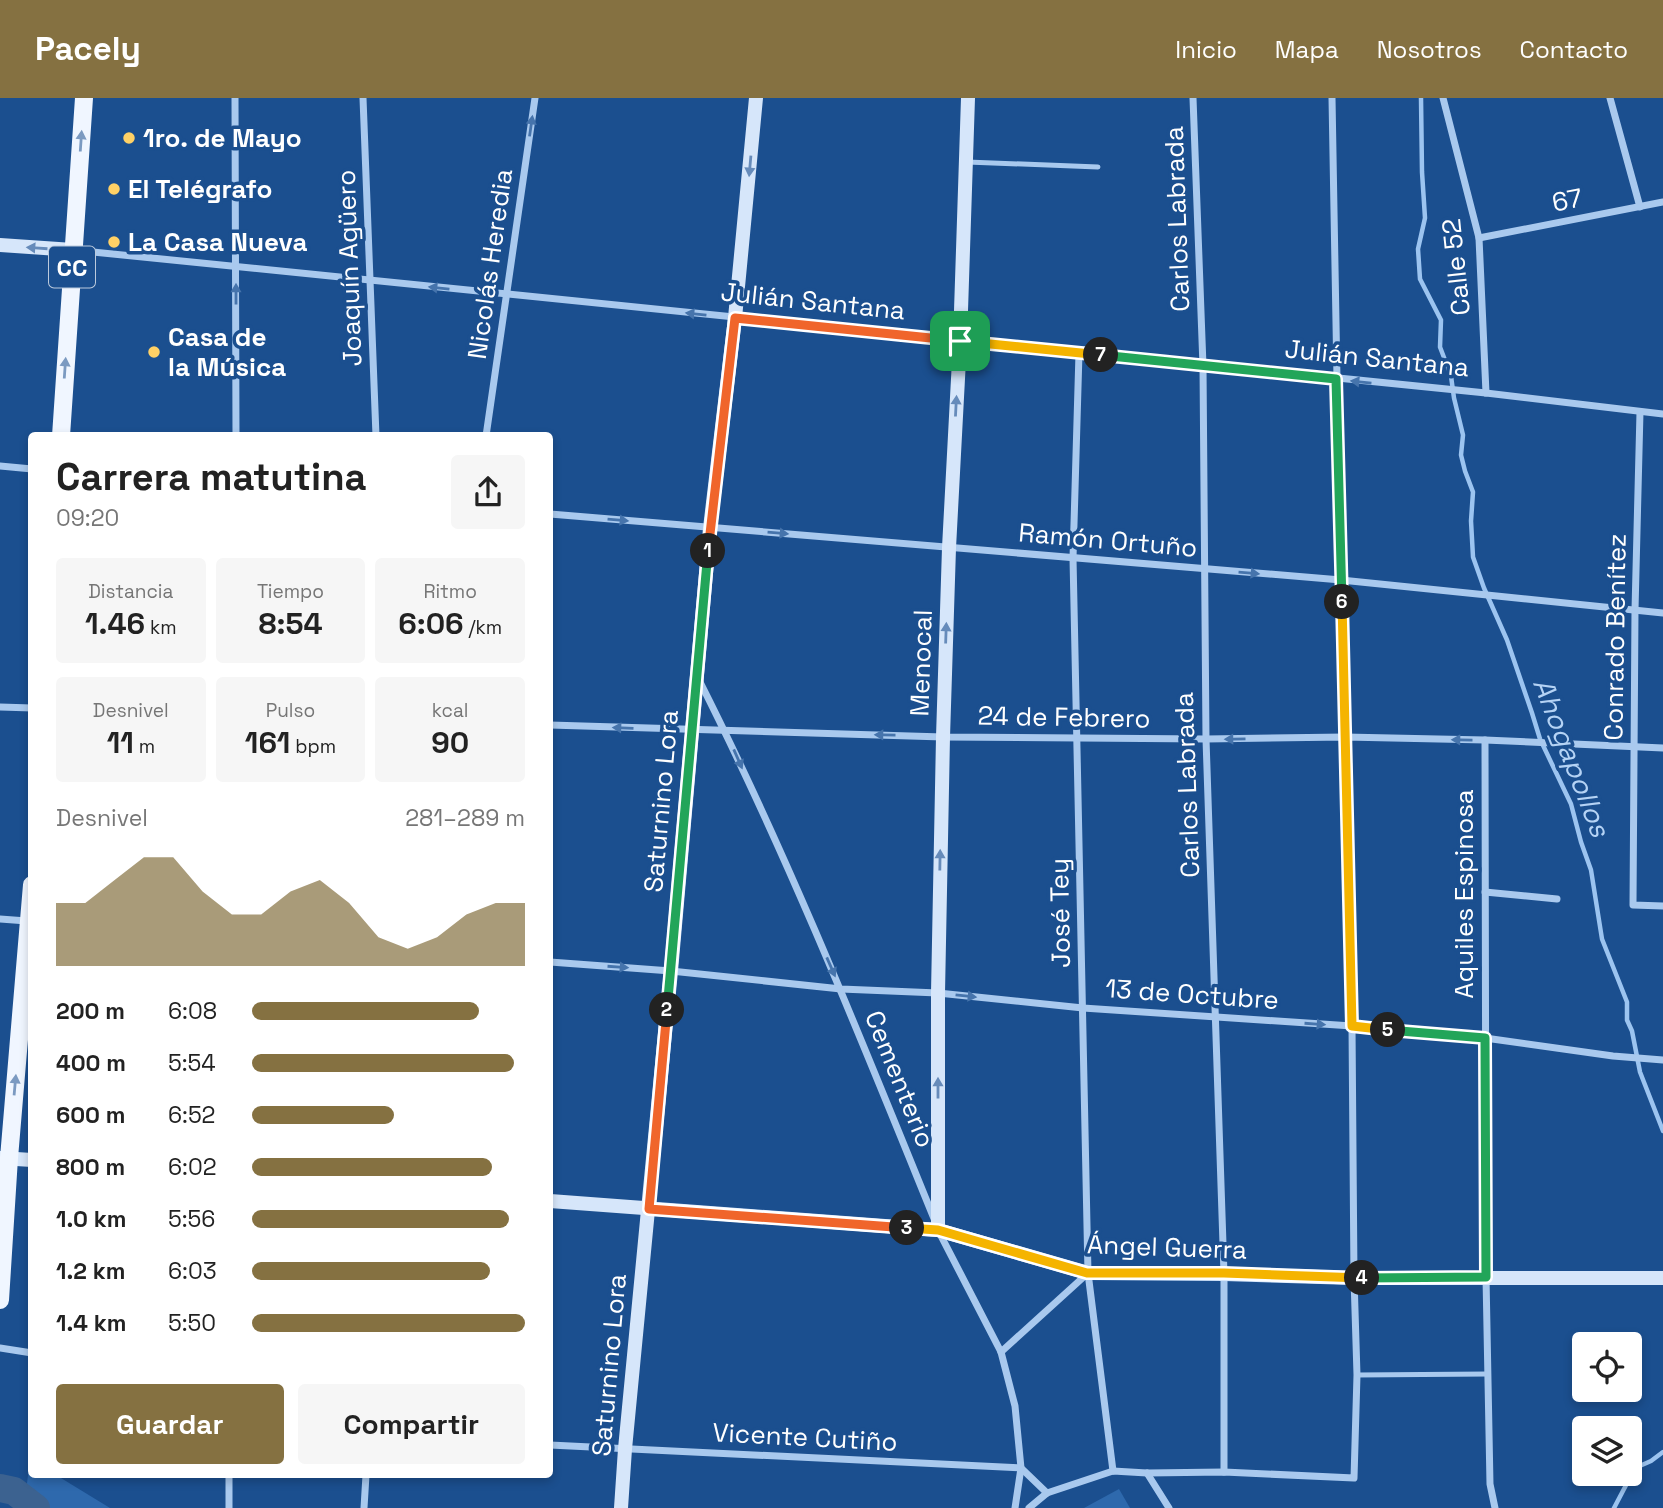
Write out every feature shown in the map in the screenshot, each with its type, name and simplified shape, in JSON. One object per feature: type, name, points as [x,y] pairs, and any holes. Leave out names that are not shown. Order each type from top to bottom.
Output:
[{"type":"main road","name":"CC","points":[[61,432],[83,98]]},
{"type":"main road","points":[[0,1300],[4,1158],[28,939]]},
{"type":"street","points":[[235,98],[236,432]]},
{"type":"street","name":"Joaquín Agüero","points":[[363,98],[376,432]]},
{"type":"street","name":"Nicolás Heredia","points":[[487,432],[535,98]]},
{"type":"street","name":"Saturnino Lora","points":[[621,1508],[710,528],[735,318],[756,98]]},
{"type":"street","name":"Menocal","points":[[938,1230],[938,993],[943,737],[968,98]]},
{"type":"street","name":"Carlos Labrada","points":[[1193,98],[1203,366],[1206,739],[1224,1273],[1224,1472]]},
{"type":"street","points":[[1029,1508],[1047,1493],[1113,1471],[1224,1472],[1354,1478],[1357,1375],[1352,1026],[1332,98]]},
{"type":"street","name":"Calle 52","points":[[1443,98],[1479,238],[1486,393]]},
{"type":"street","points":[[1610,98],[1640,207]]},
{"type":"street","name":"67","points":[[1479,238],[1663,202]]},
{"type":"street","name":"Julián Santana","points":[[0,245],[73,250],[1486,393],[1663,414]]},
{"type":"street","name":"José Tey","points":[[1079,353],[1073,558],[1087,1273],[1113,1471]]},
{"type":"street","name":"Conrado Benítez","points":[[1640,411],[1635,610],[1633,905],[1663,906]]},
{"type":"street","points":[[0,466],[28,469]]},
{"type":"street","name":"Ramón Ortuño","points":[[553,514],[1341,580],[1663,613]]},
{"type":"street","name":"Cementerio","points":[[697,676],[841,989],[938,1230],[1001,1352],[1016,1406],[1021,1468],[1015,1508]]},
{"type":"street","points":[[0,706],[28,708]]},
{"type":"street","name":"24 de Febrero","points":[[553,725],[943,737],[1345,737],[1663,748]]},
{"type":"street","name":"Aquiles Espinosa","points":[[1485,740],[1486,1277],[1490,1484],[1495,1508]]},
{"type":"street","points":[[1485,892],[1557,899]]},
{"type":"street","points":[[0,919],[28,921]]},
{"type":"street","name":"13 de Octubre","points":[[553,962],[671,971],[841,989],[938,993],[1083,1008],[1352,1026],[1485,1038],[1613,1056],[1663,1060]]},
{"type":"street","points":[[4,1158],[28,1160]]},
{"type":"street","name":"Ángel Guerra","points":[[553,1201],[938,1230],[1087,1273],[1224,1273],[1354,1278],[1663,1278]]},
{"type":"street","points":[[1001,1352],[1087,1273]]},
{"type":"street","points":[[0,1348],[28,1352]]},
{"type":"street","name":"Vicente Cutiño","points":[[553,1445],[1021,1468]]},
{"type":"street","points":[[1021,1468],[1047,1493]]},
{"type":"street","points":[[1147,1473],[1169,1508]]},
{"type":"street","points":[[229,1478],[229,1508]]},
{"type":"street","points":[[364,1508],[366,1478]]},
{"type":"lane","points":[[967,162],[1098,167]]},
{"type":"lane","points":[[1357,1375],[1488,1374]]},
{"type":"shaded area","points":[[28,1475],[28,1478],[61,1478],[110,1508],[24,1508]]},
{"type":"shaded area","points":[[1119,1489],[1130,1508],[1084,1508]]},
{"type":"waterway","name":"Ahogapollos","points":[[1421,98],[1425,218],[1418,249],[1420,279],[1441,320],[1440,347],[1451,376],[1463,435],[1461,455],[1473,492],[1473,557],[1507,640],[1540,739],[1571,804],[1591,870],[1602,939],[1627,1002],[1627,1020],[1632,1031],[1640,1072],[1663,1131]]},
{"type":"waterway","name":"Ahogapollos","points":[[1614,1508],[1635,1468],[1663,1452]]},
{"type":"waterway","points":[[0,1488],[14,1491],[36,1508]]},
{"type":"place","name":"1ro. de Mayo","points":[[129,138]]},
{"type":"place","name":"El Telégrafo","points":[[114,189]]},
{"type":"place","name":"La Casa Nueva","points":[[114,242]]},
{"type":"place","name":"Casa de la Música","points":[[154,352]]},
{"type":"route","points":[[735,318],[960,341],[1336,379],[1352,1026],[1485,1038],[1486,1277],[1354,1278],[1224,1273],[1087,1273],[938,1230],[649,1209],[710,528],[735,318]]}]
